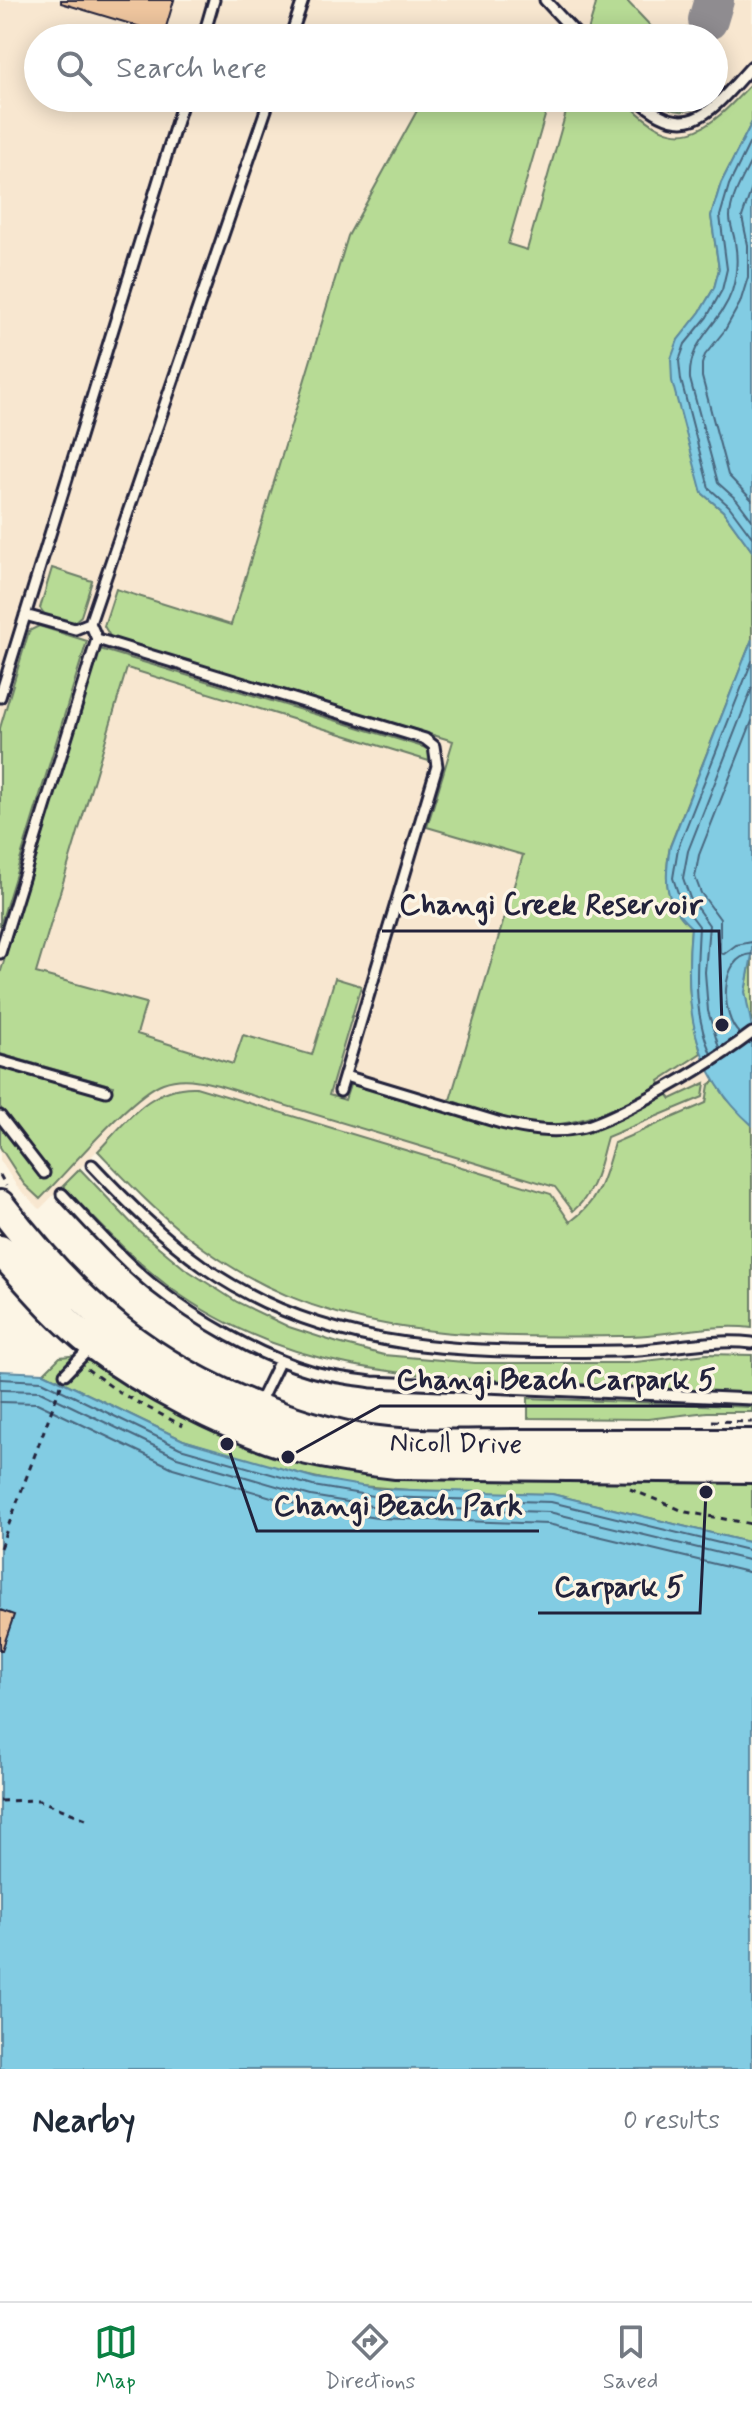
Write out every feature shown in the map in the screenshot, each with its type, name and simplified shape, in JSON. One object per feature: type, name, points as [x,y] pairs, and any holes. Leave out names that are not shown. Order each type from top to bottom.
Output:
[{"type":"main road","name":"Nicoll Drive","points":[[0,1205],[62,1278],[102,1334]]},
{"type":"main road","name":"Nicoll Drive","points":[[0,1250],[45,1299],[102,1334],[145,1351],[289,1445],[396,1464],[656,1456],[752,1444]]},
{"type":"main road","name":"Nicoll Drive","points":[[656,1456],[752,1468]]},
{"type":"lane","points":[[207,24],[214,0]]},
{"type":"lane","points":[[295,24],[303,0]]},
{"type":"lane","points":[[545,0],[567,24]]},
{"type":"lane","points":[[728,92],[752,66]]},
{"type":"lane","points":[[0,697],[180,112]]},
{"type":"lane","points":[[0,953],[97,639],[90,623],[265,112]]},
{"type":"lane","points":[[654,112],[660,117],[683,123],[694,121],[708,112]]},
{"type":"lane","points":[[25,615],[75,629],[90,623]]},
{"type":"lane","points":[[97,639],[425,739],[434,746],[437,766],[340,1091]]},
{"type":"lane","points":[[345,1076],[501,1123],[555,1131],[580,1128],[607,1118],[701,1070],[752,1033]]},
{"type":"lane","points":[[0,1061],[106,1091]]},
{"type":"lane","points":[[0,1116],[44,1173]]},
{"type":"lane","points":[[92,1165],[164,1236],[206,1268],[279,1309],[343,1331],[400,1344],[478,1351],[623,1351],[714,1341],[752,1343]]},
{"type":"lane","points":[[62,1194],[115,1251],[155,1286],[204,1321],[280,1360],[312,1371],[372,1382],[752,1399]]},
{"type":"lane","points":[[65,1374],[102,1334]]},
{"type":"lane","points":[[249,1417],[280,1360]]},
{"type":"path","points":[[0,1548],[65,1374]]},
{"type":"path","points":[[0,1801],[39,1800],[86,1819]]},
{"type":"shaded area","points":[[0,0],[752,0],[752,1053],[709,1085],[706,1102],[614,1143],[598,1194],[591,1205],[569,1223],[196,1087],[165,1091],[138,1109],[40,1209],[18,1188],[0,1160]]},
{"type":"green space","points":[[592,0],[626,0],[649,24],[590,24],[596,4]]},
{"type":"green space","points":[[752,83],[752,122],[721,183],[711,216],[719,269],[714,288],[678,340],[702,493],[723,511],[752,551],[752,639],[670,846],[668,858],[667,880],[671,900],[691,927],[690,991],[701,1053],[659,1081],[661,1087],[593,1116],[557,1124],[520,1123],[450,1100],[523,855],[427,827],[453,741],[111,638],[104,626],[116,589],[231,625],[348,236],[416,112],[546,112],[508,244],[527,250],[566,112],[638,112],[660,128],[676,133],[691,132],[705,126],[723,112],[728,112],[728,107]]},
{"type":"green space","points":[[52,568],[92,581],[81,616],[73,623],[45,615],[40,608]]},
{"type":"green space","points":[[39,626],[87,641],[0,926],[0,728],[29,631]]},
{"type":"green space","points":[[100,649],[423,747],[428,750],[429,761],[127,668],[36,973],[146,1003],[137,1034],[233,1064],[243,1035],[312,1055],[335,978],[361,986],[329,1095],[345,1100],[351,1082],[484,1123],[538,1135],[559,1136],[581,1133],[607,1124],[667,1094],[671,1099],[705,1083],[703,1097],[607,1137],[592,1186],[573,1211],[555,1187],[218,1085],[197,1080],[177,1080],[163,1083],[134,1102],[40,1199],[24,1184],[0,1147],[0,1125],[41,1178],[50,1170],[0,1107],[0,1067],[109,1097],[113,1086],[0,1054],[0,974]]},
{"type":"green space","points":[[752,955],[752,1021],[750,1022],[745,992]]},
{"type":"green space","points":[[715,1081],[726,1098],[752,1125],[752,1328],[720,1327],[625,1336],[507,1336],[395,1326],[341,1314],[288,1296],[236,1270],[174,1225],[98,1151],[129,1117],[153,1099],[180,1088],[196,1087],[551,1194],[570,1222],[594,1196],[604,1177],[614,1143],[706,1103],[709,1085]]},
{"type":"green space","points":[[80,1169],[137,1229],[184,1268],[237,1302],[289,1327],[384,1355],[475,1363],[627,1363],[707,1354],[752,1355],[752,1394],[408,1373],[309,1355],[261,1339],[215,1316],[169,1287],[114,1238],[63,1186]]},
{"type":"green space","points":[[99,1353],[195,1413],[752,1477],[752,1543],[552,1494],[434,1492],[349,1485],[274,1468],[183,1440],[44,1373],[60,1357]]},
{"type":"green space","points":[[528,1398],[752,1407],[752,1412],[707,1412],[648,1419],[528,1418]]},
{"type":"water","points":[[752,122],[752,551],[723,511],[702,493],[672,381],[671,359],[678,340],[714,288],[719,269],[711,216],[721,183]]},
{"type":"water","points":[[752,639],[752,955],[745,992],[752,1027],[752,1125],[716,1082],[696,1035],[689,983],[691,927],[671,900],[667,870],[670,847]]},
{"type":"water","points":[[0,1371],[44,1373],[183,1440],[315,1478],[379,1489],[552,1494],[752,1543],[752,2069],[0,2069]]},
{"type":"building","points":[[61,0],[174,0],[167,24],[131,24],[61,3]]},
{"type":"building","points":[[0,1610],[14,1615],[2,1650],[0,1650]]},
{"type":"taxiway","points":[[708,20],[714,0]]},
{"type":"place","name":"Changi Creek Reservoir","points":[[722,1025]]},
{"type":"place","name":"Changi Beach Park","points":[[227,1444]]},
{"type":"place","name":"Changi Beach Carpark 5","points":[[288,1457]]},
{"type":"place","name":"Carpark 5","points":[[706,1492]]}]
